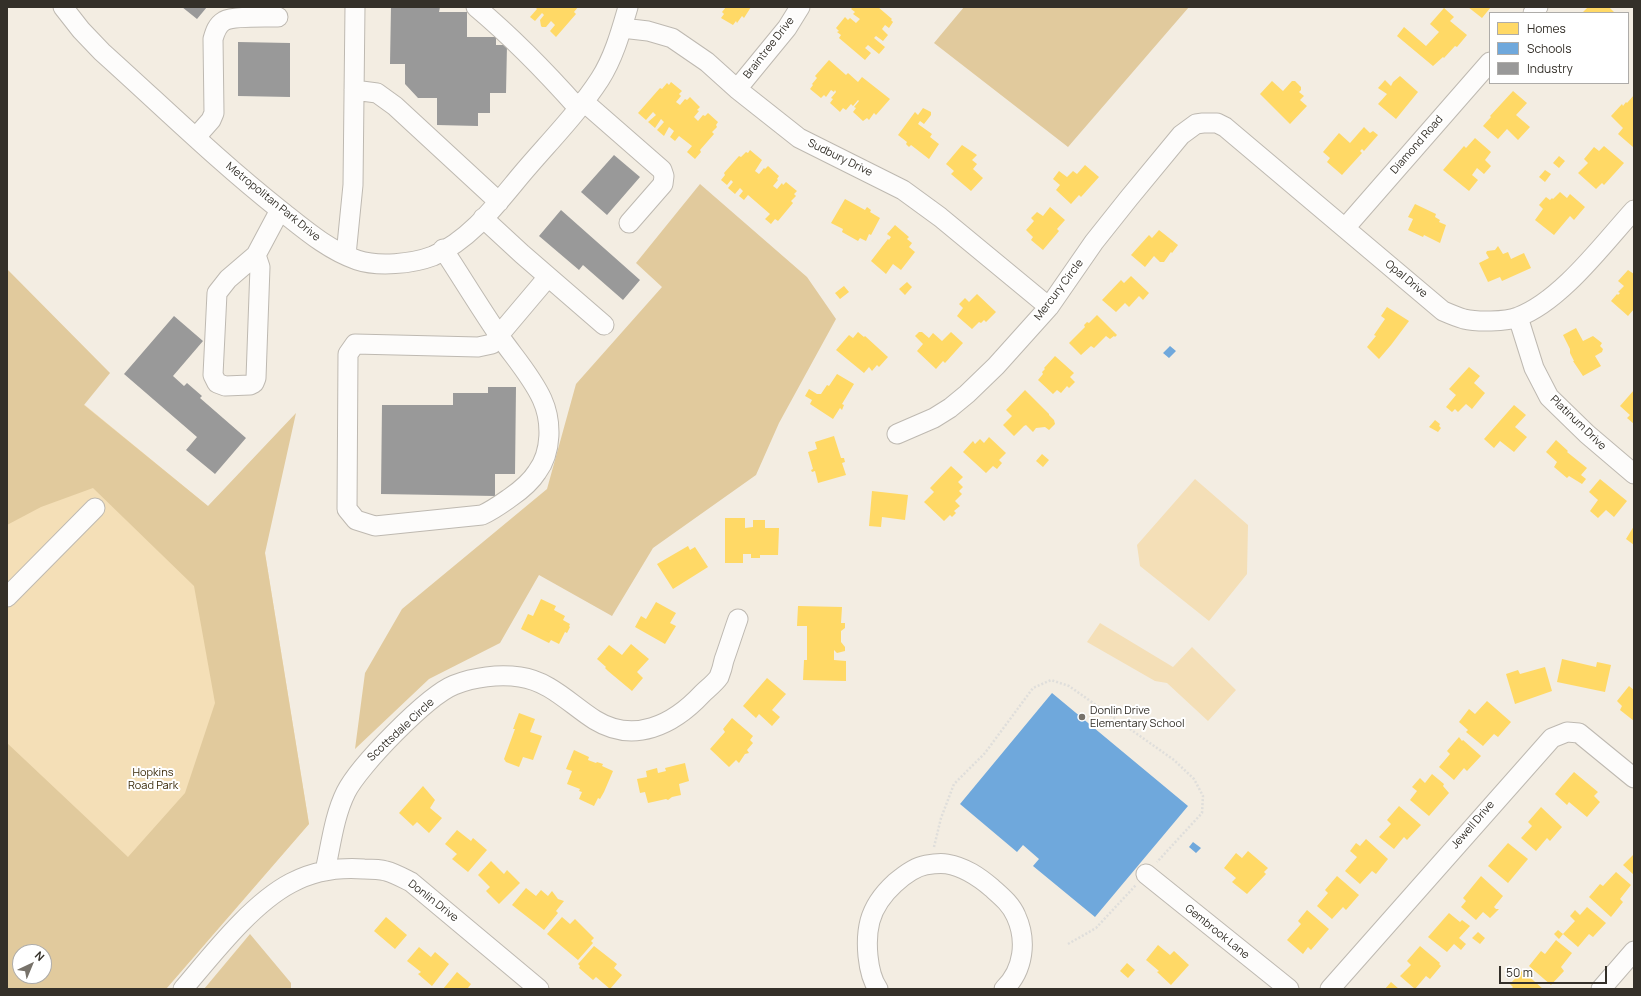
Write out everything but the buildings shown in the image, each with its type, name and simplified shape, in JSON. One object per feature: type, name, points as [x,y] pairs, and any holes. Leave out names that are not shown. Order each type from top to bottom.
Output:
[{"type":"street","name":"Metropolitan Park Drive","points":[[63,7],[81,30],[102,52],[254,190],[320,242],[346,255],[365,262],[399,264],[432,256],[459,240],[498,202],[581,105],[602,77],[618,42],[628,7]]},
{"type":"street","points":[[346,255],[353,185],[355,7]]},
{"type":"street","points":[[476,7],[495,23],[581,105],[662,170],[664,176],[663,184],[629,223]]},
{"type":"street","name":"Braintree Drive","points":[[737,89],[787,28],[800,7]]},
{"type":"street","points":[[196,137],[211,120],[214,113],[213,39],[216,29],[224,21],[234,18],[278,17]]},
{"type":"street","name":"Sudbury Drive","points":[[622,28],[648,31],[672,38],[707,62],[737,89],[799,138],[903,190],[940,217],[1049,307]]},
{"type":"street","name":"Diamond Road","points":[[1345,228],[1489,63]]},
{"type":"street","points":[[354,90],[377,93],[395,106],[498,202]]},
{"type":"street","name":"Opal Drive","points":[[1181,135],[1196,124],[1217,123],[1225,127],[1444,311],[1465,319],[1502,321],[1518,317],[1542,305],[1570,281],[1634,210]]},
{"type":"street","name":"Mercury Circle","points":[[897,434],[934,418],[950,408],[996,366],[1049,307],[1094,242],[1181,135]]},
{"type":"street","points":[[256,255],[260,267],[256,378],[254,383],[250,385],[225,386],[217,383],[213,376],[217,293],[228,279],[256,255],[280,210]]},
{"type":"street","points":[[483,218],[604,325]]},
{"type":"street","points":[[443,249],[499,335],[529,377],[543,400],[548,418],[549,438],[545,456],[538,471],[525,487],[493,510],[482,515],[375,526],[356,520],[347,509],[348,354],[356,344],[478,347],[492,344],[499,335],[548,277]]},
{"type":"street","name":"Platinum Drive","points":[[1518,317],[1534,368],[1549,397],[1587,434],[1634,474]]},
{"type":"street","points":[[7,597],[94,508]]},
{"type":"street","name":"Scottsdale Circle","points":[[325,871],[338,813],[343,799],[366,762],[426,704],[454,685],[486,676],[520,677],[534,681],[559,693],[595,720],[608,727],[624,731],[641,731],[657,727],[690,708],[718,677],[738,620]]},
{"type":"street","name":"Jewell Drive","points":[[1330,989],[1544,744],[1552,738],[1567,732],[1580,733],[1634,778]]},
{"type":"street","points":[[878,989],[872,976],[867,945],[868,927],[872,913],[884,893],[905,874],[924,865],[946,864],[958,867],[978,876],[1005,899],[1016,915],[1021,932],[1022,958],[1012,981],[1004,989]]},
{"type":"street","name":"Donlin Drive","points":[[183,989],[245,919],[274,894],[290,883],[310,875],[325,871],[351,868],[386,871],[411,882],[539,989]]},
{"type":"street","name":"Gembrook Lane","points":[[1146,874],[1289,989]]},
{"type":"street","points":[[1601,989],[1634,950]]},
{"type":"path","points":[[929,865],[941,818],[954,784],[985,754],[1033,688],[1051,680],[1070,686],[1174,760],[1194,779],[1203,796],[1202,812],[1146,874],[1096,928],[1068,944]]},
{"type":"green space","name":"Hopkins Road Park","points":[[7,341],[265,553],[309,824],[166,989],[7,989]]},
{"type":"green space","points":[[1195,479],[1248,525],[1247,574],[1209,621],[1140,566],[1137,545]]},
{"type":"green space","points":[[1100,623],[1173,667],[1192,647],[1236,690],[1208,721],[1167,683],[1155,681],[1087,642]]},
{"type":"shaded area","points":[[964,7],[1189,7],[1068,147],[934,43]]},
{"type":"shaded area","points":[[700,184],[807,277],[836,319],[779,423],[756,475],[653,548],[612,616],[539,575],[500,643],[429,679],[355,749],[365,673],[402,609],[547,489],[576,384],[662,287],[636,263]]},
{"type":"shaded area","name":"Hopkins Road Park","points":[[7,269],[110,373],[84,405],[208,506],[296,413],[265,553],[309,824],[166,989],[7,989],[7,743],[128,857],[185,793],[215,703],[194,586],[93,488],[41,507],[7,525]]},
{"type":"shaded area","points":[[250,934],[291,983],[291,989],[204,989]]},
{"type":"place","name":"Donlin Drive Elementary School","points":[[1082,717]]}]
